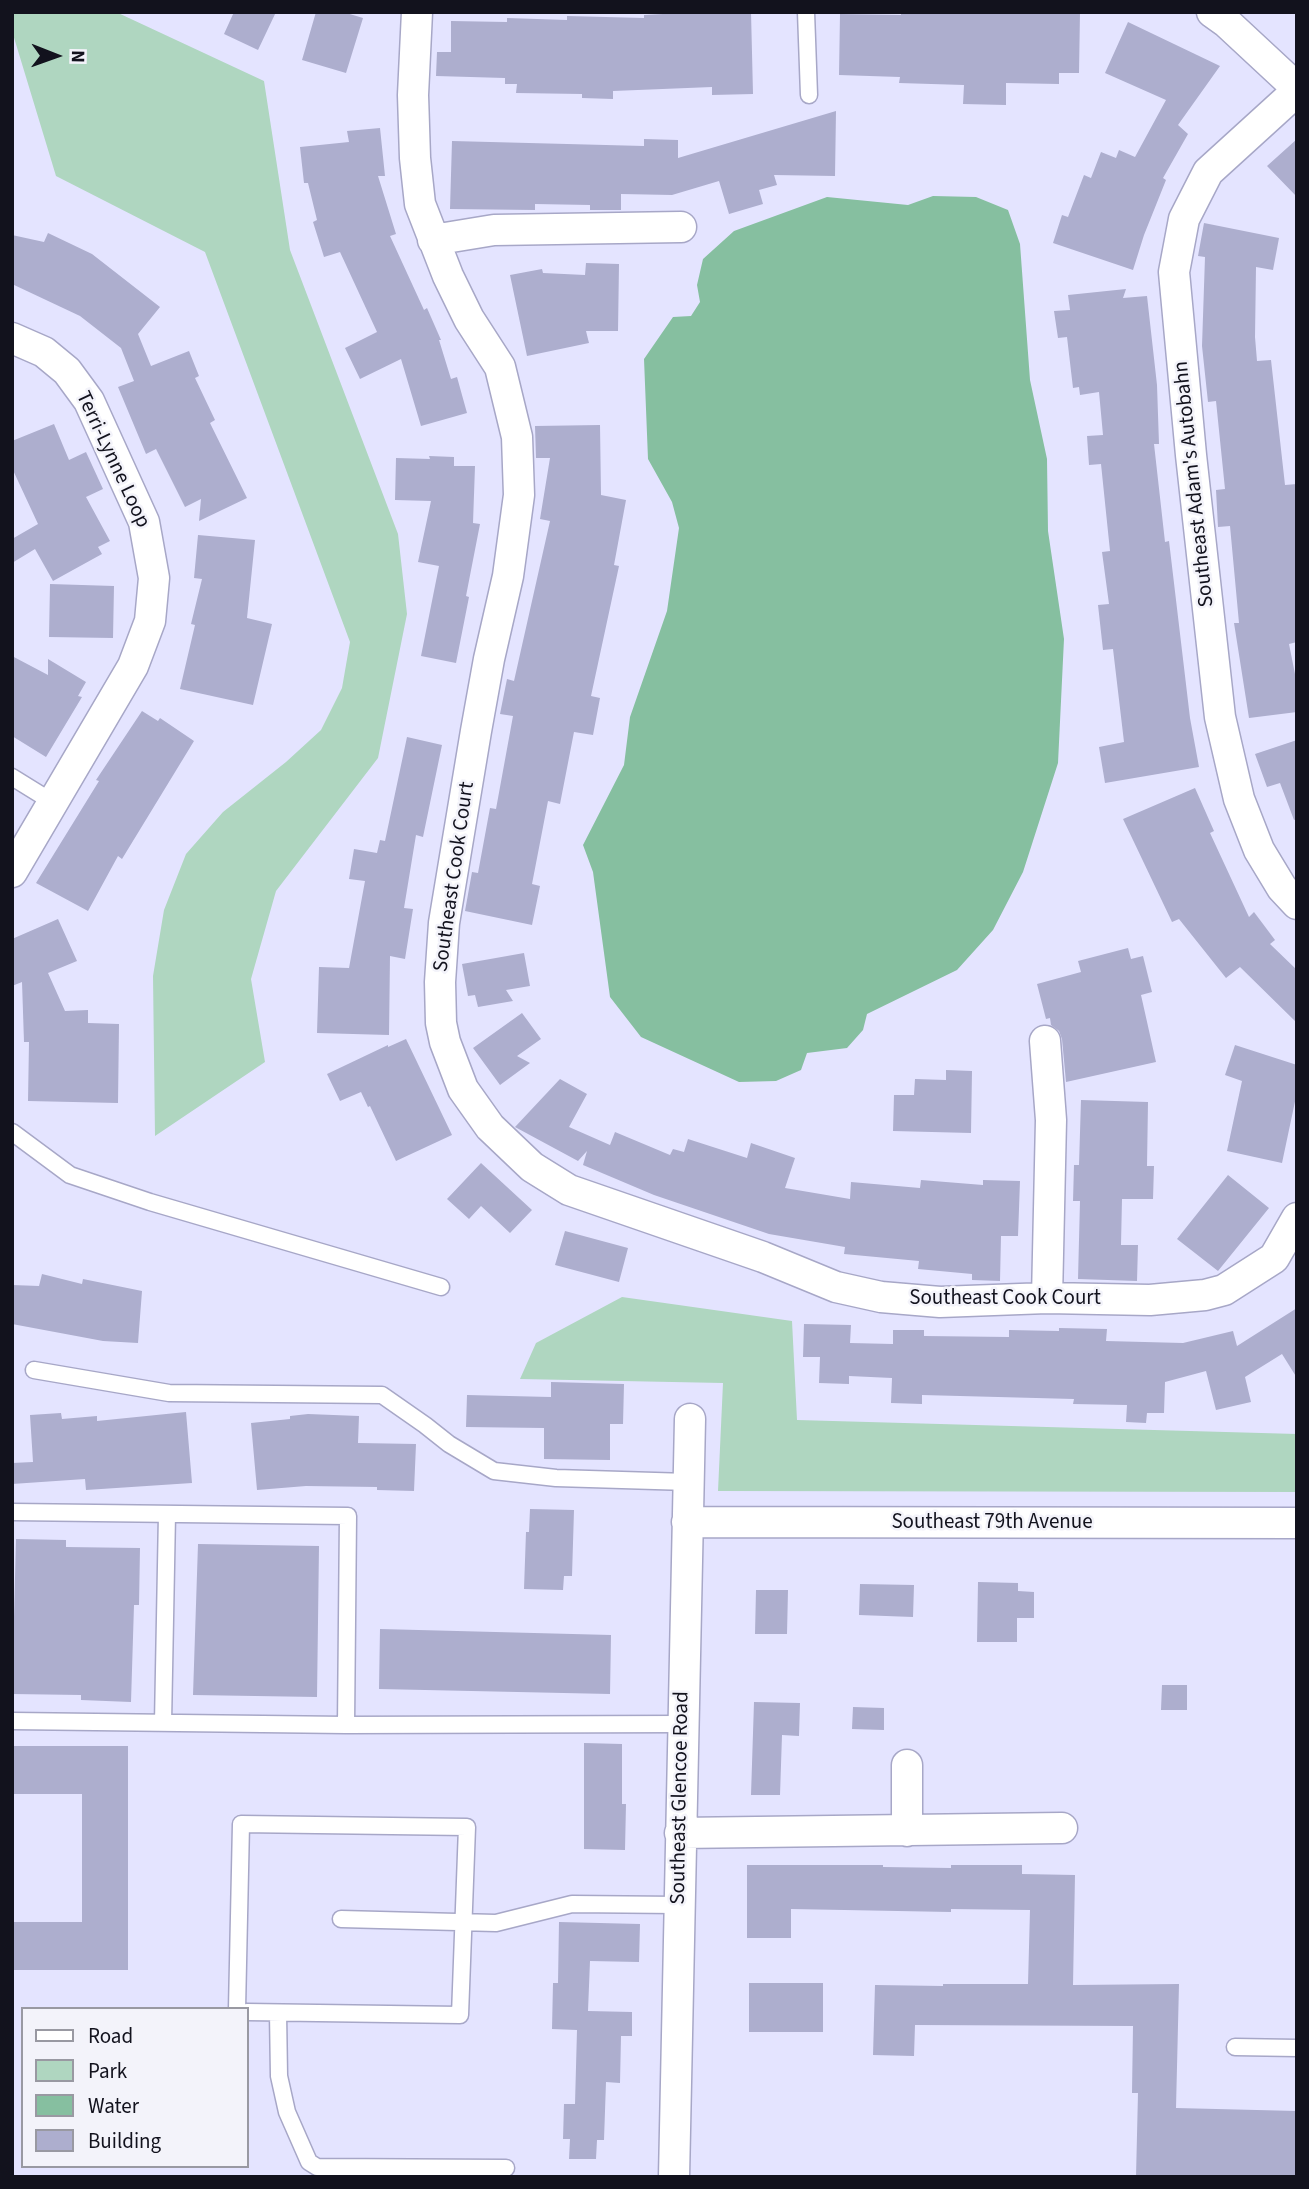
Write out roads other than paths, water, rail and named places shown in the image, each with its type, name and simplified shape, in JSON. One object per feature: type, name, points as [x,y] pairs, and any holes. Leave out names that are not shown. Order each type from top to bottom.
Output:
[{"type":"street","name":"Southeast Cook Court","points":[[417,12],[413,95],[419,204],[448,276],[469,319],[500,367],[517,437],[519,495],[508,576],[489,659],[444,923],[440,982],[441,1023],[445,1042],[463,1089],[490,1127],[532,1167],[569,1190],[763,1258],[836,1287],[881,1297],[940,1302],[1047,1298],[1150,1300],[1181,1298],[1224,1290],[1273,1258],[1297,1219]]},
{"type":"street","points":[[1212,12],[1297,89]]},
{"type":"street","name":"Southeast Adam's Autobahn","points":[[1297,89],[1208,173],[1184,219],[1174,272],[1220,717],[1239,799],[1259,850],[1282,888],[1297,904]]},
{"type":"street","points":[[433,240],[494,230],[681,227]]},
{"type":"street","name":"Terri-Lynne Loop","points":[[12,338],[44,352],[68,371],[89,401],[144,522],[154,578],[150,621],[134,666],[12,872]]},
{"type":"street","points":[[1045,1041],[1051,1120],[1047,1298]]},
{"type":"street","name":"Southeast Glencoe Road","points":[[674,2177],[690,1419]]},
{"type":"street","name":"Southeast 79th Avenue","points":[[687,1522],[1297,1523]]},
{"type":"street","points":[[907,1765],[907,1831]]},
{"type":"street","points":[[680,1833],[1062,1828]]},
{"type":"lane","points":[[806,12],[808,95]]},
{"type":"lane","points":[[12,777],[54,803]]},
{"type":"lane","points":[[12,1132],[70,1175],[150,1202],[441,1287]]},
{"type":"lane","points":[[34,1370],[169,1393],[371,1393],[382,1395],[449,1444],[494,1471],[556,1478],[688,1482]]},
{"type":"lane","points":[[12,1513],[348,1516],[346,1725]]},
{"type":"lane","points":[[163,1723],[167,1514]]},
{"type":"lane","points":[[12,1721],[346,1725],[682,1724]]},
{"type":"lane","points":[[237,2007],[241,1824],[467,1828],[460,2015],[248,2012]]},
{"type":"lane","points":[[341,1919],[496,1923],[572,1904],[678,1905]]},
{"type":"lane","points":[[278,2013],[279,2077],[287,2112],[309,2162],[317,2167],[506,2168]]},
{"type":"lane","points":[[1236,2048],[1297,2048]]},
{"type":"water","points":[[933,196],[976,197],[1008,210],[1020,244],[1030,380],[1047,459],[1048,531],[1064,639],[1058,763],[1023,872],[993,930],[957,970],[867,1014],[863,1030],[847,1048],[807,1053],[801,1070],[776,1081],[739,1082],[641,1037],[610,997],[593,872],[583,845],[624,765],[630,717],[667,611],[679,528],[672,502],[648,459],[644,359],[673,317],[691,316],[700,302],[697,285],[703,259],[734,231],[827,197],[908,205]]}]
